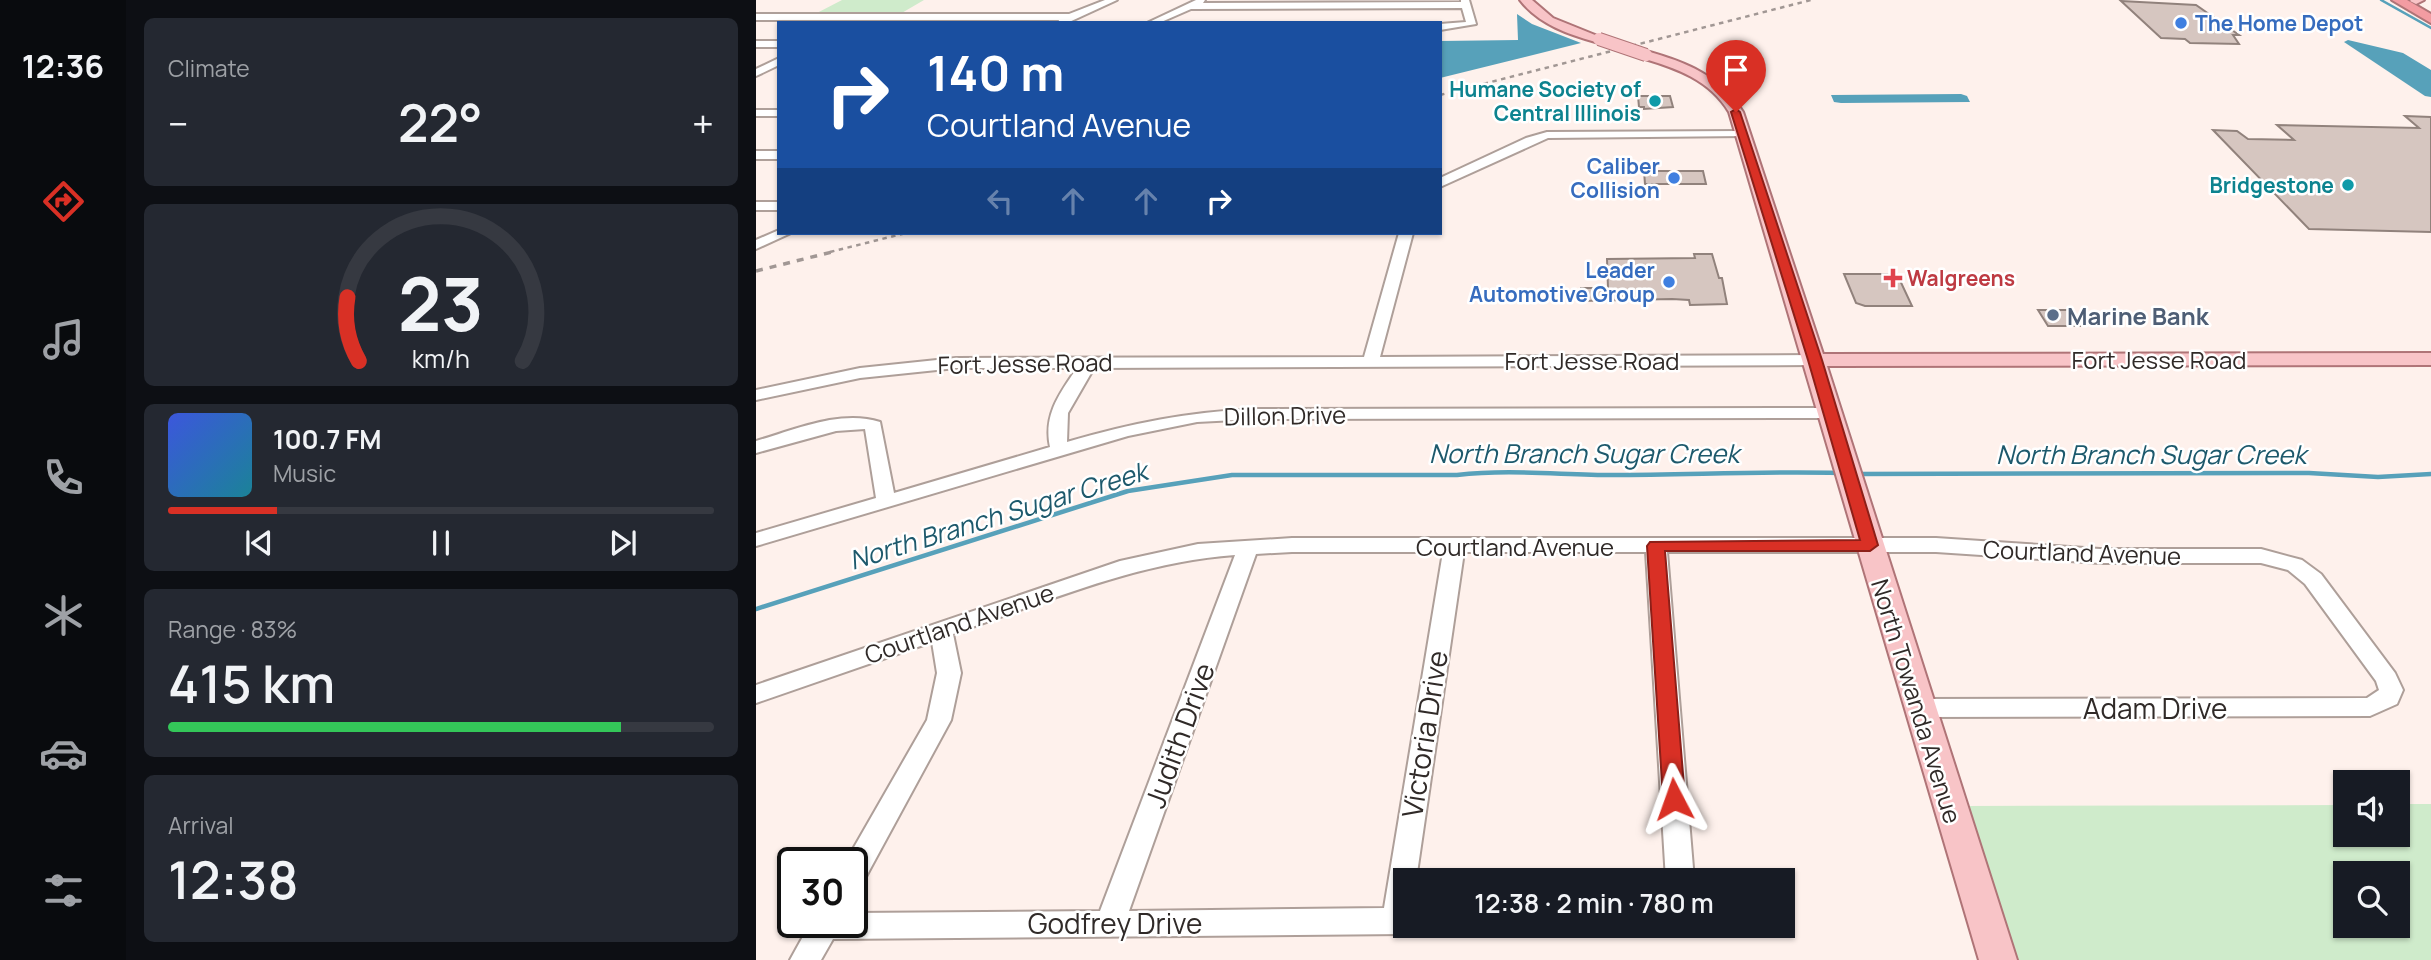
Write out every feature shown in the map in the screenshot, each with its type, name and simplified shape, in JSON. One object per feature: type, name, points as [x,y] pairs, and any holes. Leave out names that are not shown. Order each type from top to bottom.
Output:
[{"type":"highway","points":[[2398,0],[2431,19]]},
{"type":"highway","points":[[2416,0],[2431,9]]},
{"type":"main road","name":"North Towanda Avenue","points":[[1526,0],[1545,17],[1696,74],[1719,89],[1731,103],[1815,360],[1998,960]]},
{"type":"main road","name":"Fort Jesse Road","points":[[1815,360],[2431,359]]},
{"type":"street","points":[[1064,21],[1113,0]]},
{"type":"street","points":[[1156,21],[1203,0]]},
{"type":"street","points":[[1191,6],[1465,2],[1471,24],[1442,27]]},
{"type":"street","points":[[808,17],[830,4]]},
{"type":"street","points":[[901,16],[921,4]]},
{"type":"street","points":[[849,21],[857,16]]},
{"type":"street","points":[[756,17],[1070,17]]},
{"type":"street","points":[[756,44],[777,44]]},
{"type":"street","points":[[756,75],[777,62]]},
{"type":"street","points":[[756,75],[777,76]]},
{"type":"street","points":[[756,113],[777,113]]},
{"type":"street","points":[[1442,182],[1530,140],[1547,135],[1742,134]]},
{"type":"street","points":[[756,155],[777,155]]},
{"type":"street","points":[[756,206],[777,206]]},
{"type":"street","points":[[756,245],[779,235]]},
{"type":"street","points":[[1371,360],[1405,235]]},
{"type":"street","name":"Fort Jesse Road","points":[[756,395],[901,367],[956,363],[1815,360]]},
{"type":"street","points":[[1060,449],[1056,436],[1058,410],[1090,362]]},
{"type":"street","name":"Dillon Drive","points":[[756,540],[1060,449],[1159,423],[1227,415],[1831,413]]},
{"type":"street","points":[[756,447],[847,422],[866,421],[874,426],[886,500]]},
{"type":"street","name":"Courtland Avenue","points":[[756,694],[1127,566],[1198,551],[1248,547],[1936,545],[2100,555],[2262,555],[2295,565],[2313,579],[2387,679],[2391,690],[2388,698]]},
{"type":"street","name":"Victoria Drive","points":[[1408,868],[1454,546]]},
{"type":"street","points":[[1656,546],[1679,868]]},
{"type":"street","name":"Judith Drive","points":[[1110,923],[1248,547]]},
{"type":"street","points":[[868,847],[939,720],[949,673],[941,630]]},
{"type":"street","name":"Adam Drive","points":[[1919,708],[2370,707],[2388,698]]},
{"type":"street","name":"Godfrey Drive","points":[[868,924],[1393,921]]},
{"type":"street","points":[[805,960],[818,938]]},
{"type":"green space","points":[[842,0],[924,0],[900,14],[815,14]]},
{"type":"green space","points":[[2410,804],[2431,804],[2431,960],[2013,960],[1966,806],[2333,805],[2333,847],[2410,847]]},
{"type":"water","points":[[1517,14],[1532,24],[1581,43],[1442,78],[1442,41],[1518,40]]},
{"type":"water","points":[[2348,40],[2403,53],[2431,70],[2431,97],[2425,96],[2344,42]]},
{"type":"water","points":[[1831,95],[1967,96],[1970,102],[1841,103],[1834,102]]},
{"type":"building","name":"The Home Depot","points":[[2121,1],[2196,5],[2239,35],[2233,35],[2239,44],[2190,43],[2185,39],[2161,38]]},
{"type":"building","name":"Humane Society of Central Illinois","points":[[1638,96],[1670,96],[1673,107],[1644,109],[1639,107]]},
{"type":"building","name":"Bridgestone","points":[[2405,116],[2431,117],[2431,232],[2309,229],[2213,130],[2237,131],[2248,139],[2294,140],[2277,125],[2419,128]]},
{"type":"building","name":"Caliber Collision","points":[[1644,171],[1703,171],[1706,184],[1645,184]]},
{"type":"building","name":"Leader Automotive Group","points":[[1694,254],[1712,254],[1719,278],[1722,278],[1727,304],[1690,305],[1689,300],[1672,299],[1581,301],[1581,288],[1608,288],[1607,259],[1695,258]]},
{"type":"building","name":"Walgreens","points":[[1844,274],[1897,274],[1912,306],[1865,306],[1856,303]]},
{"type":"building","name":"Marine Bank","points":[[2038,310],[2070,310],[2081,326],[2048,326]]},
{"type":"waterway","points":[[2381,0],[2431,28]]},
{"type":"waterway","name":"North Branch Sugar Creek","points":[[756,609],[1128,491],[1232,475],[1839,473]]},
{"type":"waterway","name":"North Branch Sugar Creek","points":[[1858,474],[2309,473],[2378,477],[2431,474]]},
{"type":"railway","points":[[1442,94],[1811,0]]},
{"type":"railway","points":[[830,252],[898,235]]},
{"type":"railway","points":[[756,271],[836,251]]},
{"type":"place","name":"The Home Depot","points":[[2181,23]]},
{"type":"place","name":"Humane Society of Central Illinois","points":[[1655,101]]},
{"type":"place","name":"Caliber Collision","points":[[1674,178]]},
{"type":"place","name":"Bridgestone","points":[[2348,185]]},
{"type":"place","name":"Walgreens","points":[[1893,278]]},
{"type":"place","name":"Leader Automotive Group","points":[[1669,282]]},
{"type":"place","name":"Marine Bank","points":[[2053,315]]},
{"type":"route","points":[[1674,799],[1656,546],[1870,545],[1815,360],[1736,112]]}]
